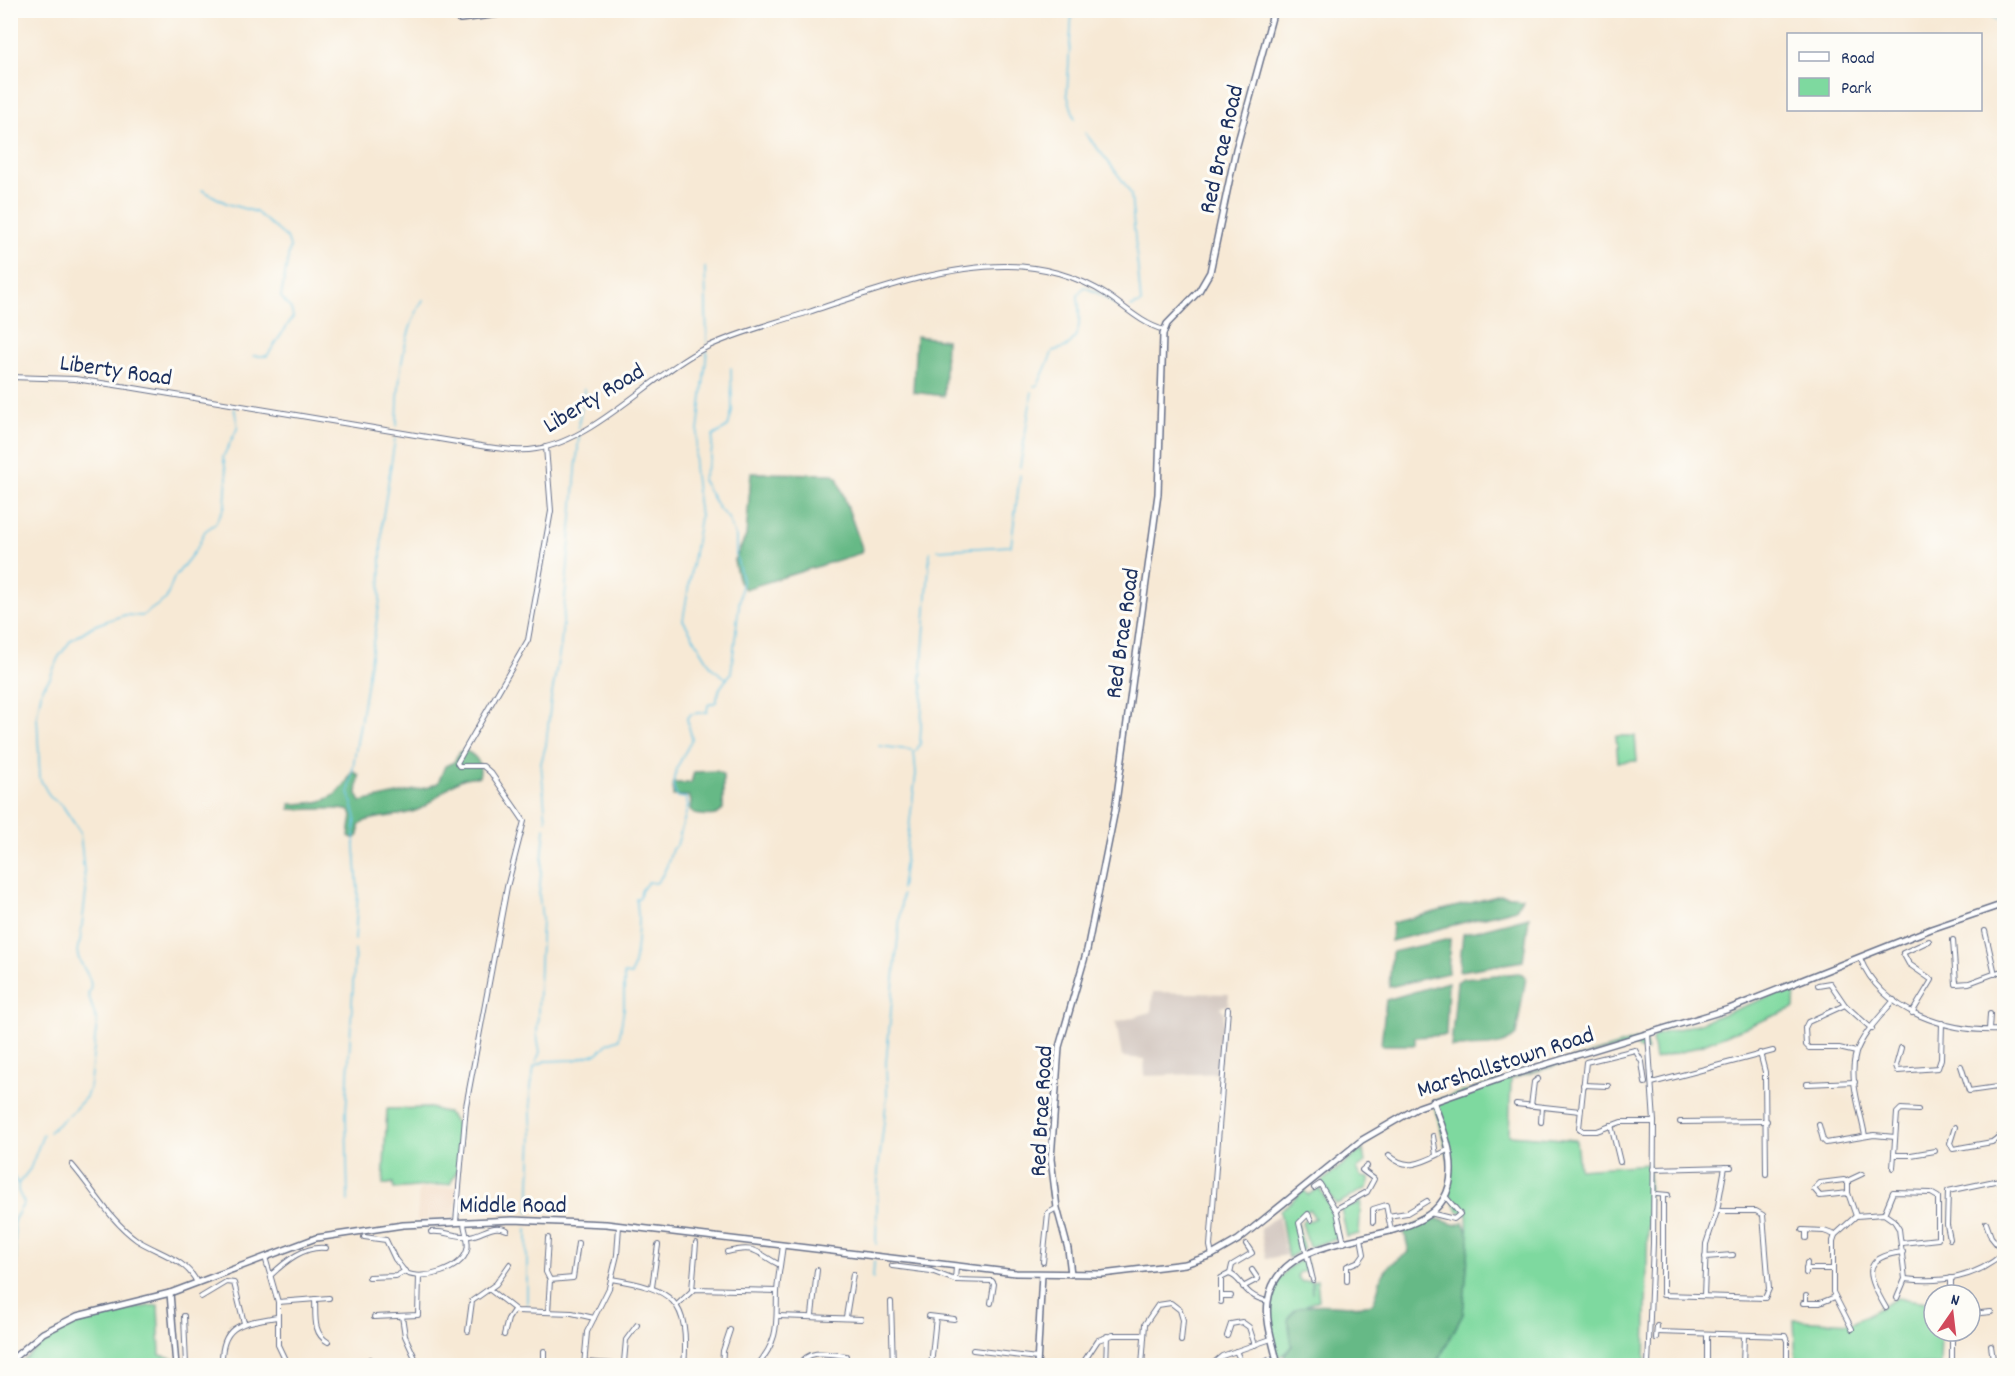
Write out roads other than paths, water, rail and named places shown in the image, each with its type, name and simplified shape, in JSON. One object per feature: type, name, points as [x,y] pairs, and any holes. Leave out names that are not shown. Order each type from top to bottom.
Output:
[{"type":"main road","points":[[439,10],[460,18],[530,10]]},
{"type":"main road","name":"Red Brae Road","points":[[1071,1274],[1068,1249],[1057,1208],[1051,1148],[1059,1047],[1087,950],[1115,810],[1158,494],[1162,434],[1161,356],[1164,330],[1199,291],[1210,272],[1236,149],[1274,10]]},
{"type":"main road","name":"Marshallstown Road","points":[[1042,1274],[1168,1268],[1212,1255],[1257,1226],[1362,1140],[1383,1126],[1433,1101],[1729,1009],[2004,904]]},
{"type":"main road","points":[[1278,1365],[1272,1339],[1268,1301],[1280,1273],[1292,1262],[1308,1253],[1418,1221],[1430,1213],[1444,1196],[1452,1171],[1449,1149],[1433,1101]]},
{"type":"main road","name":"Middle Road","points":[[10,1361],[43,1333],[70,1319],[198,1284],[301,1242],[344,1232],[464,1221],[536,1220],[619,1225],[956,1267],[1042,1274]]},
{"type":"main road","points":[[1036,1365],[1042,1274]]},
{"type":"main road","points":[[170,1293],[176,1365]]},
{"type":"street","name":"Liberty Road","points":[[10,377],[75,379],[508,450],[546,447],[581,431],[697,352],[724,340],[853,298],[961,271],[1009,266],[1059,274],[1097,289],[1144,321],[1164,330]]},
{"type":"street","points":[[456,1222],[466,1106],[507,887],[524,821],[491,772],[483,766],[459,766],[457,763],[528,640],[551,511],[546,447]]},
{"type":"street","points":[[1985,931],[1995,975]]},
{"type":"street","points":[[1953,940],[1955,984],[1995,975],[2004,970]]},
{"type":"street","points":[[1929,941],[1905,950],[1903,954],[1913,967],[1937,982]]},
{"type":"street","points":[[1860,958],[1871,979],[1912,1013],[1942,1023],[2004,1030],[2004,1068]]},
{"type":"street","points":[[1912,1013],[1932,980]]},
{"type":"street","points":[[1818,985],[1830,983],[1845,1005],[1872,1029]]},
{"type":"street","points":[[1865,1136],[1854,1068],[1856,1052],[1894,1000]]},
{"type":"street","points":[[1845,1005],[1808,1022],[1805,1028],[1806,1045],[1856,1052]]},
{"type":"street","points":[[1212,1255],[1210,1246],[1228,1009]]},
{"type":"street","points":[[1989,1030],[1990,1014]]},
{"type":"street","points":[[1901,1048],[1896,1066],[1898,1071],[1938,1068],[1941,1059],[1942,1023]]},
{"type":"street","points":[[1648,1034],[1653,1122],[1653,1242],[1648,1365]]},
{"type":"street","points":[[1645,1083],[1642,1059],[1633,1050],[1585,1062],[1579,1127],[1582,1131],[1597,1131],[1611,1125],[1653,1122]]},
{"type":"street","points":[[1652,1083],[1773,1051]]},
{"type":"street","points":[[1760,1053],[1765,1072],[1766,1174]]},
{"type":"street","points":[[1961,1066],[1969,1091],[2004,1086]]},
{"type":"street","points":[[1531,1106],[1534,1082],[1538,1079]]},
{"type":"street","points":[[1807,1084],[1856,1082]]},
{"type":"street","points":[[1583,1086],[1608,1086]]},
{"type":"street","points":[[1516,1104],[1580,1112]]},
{"type":"street","points":[[1541,1122],[1542,1107]]},
{"type":"street","points":[[1893,1167],[1898,1111],[1918,1110]]},
{"type":"street","points":[[1680,1122],[1767,1121]]},
{"type":"street","points":[[1611,1125],[1620,1162]]},
{"type":"street","points":[[1819,1125],[1826,1143],[1865,1136],[1895,1137]]},
{"type":"street","points":[[1955,1127],[1951,1137],[1952,1148],[1992,1142],[2004,1133]]},
{"type":"street","points":[[1433,1136],[1437,1141],[1436,1155]]},
{"type":"street","points":[[1389,1155],[1408,1166],[1449,1149]]},
{"type":"street","points":[[1894,1155],[1935,1151]]},
{"type":"street","points":[[72,1165],[127,1232],[178,1262],[192,1273],[198,1284]]},
{"type":"street","points":[[1336,1209],[1369,1190],[1374,1178],[1362,1170],[1367,1166]]},
{"type":"street","points":[[1704,1296],[1706,1241],[1717,1211],[1725,1167]]},
{"type":"street","points":[[1653,1169],[1731,1167]]},
{"type":"street","points":[[1848,1193],[1820,1196],[1814,1189],[1820,1183],[1847,1181],[1862,1174]]},
{"type":"street","points":[[1950,1239],[1947,1225],[1948,1191],[2004,1179]]},
{"type":"street","points":[[1847,1181],[1848,1193],[1856,1215]]},
{"type":"street","points":[[1314,1188],[1320,1185],[1336,1209],[1344,1243]]},
{"type":"street","points":[[1884,1214],[1893,1192],[1931,1193],[1938,1197],[1938,1239],[1902,1243]]},
{"type":"street","points":[[1668,1195],[1660,1194],[1662,1294],[1761,1299],[1769,1292],[1763,1215],[1755,1211],[1717,1211]]},
{"type":"street","points":[[1430,1213],[1454,1219],[1460,1214],[1444,1196]]},
{"type":"street","points":[[1388,1216],[1407,1213],[1427,1201]]},
{"type":"street","points":[[1373,1222],[1372,1211],[1386,1205],[1391,1230]]},
{"type":"street","points":[[1043,1262],[1048,1213],[1057,1208]]},
{"type":"street","points":[[1311,1220],[1308,1214],[1299,1222],[1313,1280]]},
{"type":"street","points":[[1852,1329],[1835,1297],[1833,1269],[1835,1235],[1856,1215],[1884,1214],[1894,1221],[1902,1243],[1905,1279],[1897,1298]]},
{"type":"street","points":[[364,1237],[387,1240],[393,1256],[405,1271],[419,1276],[438,1274],[460,1260],[468,1249],[464,1221]]},
{"type":"street","points":[[1905,1279],[1951,1278],[1979,1272],[2004,1253],[1991,1237],[1986,1223]]},
{"type":"street","points":[[619,1225],[618,1246],[611,1279],[586,1335],[584,1364],[624,1362],[644,1365]]},
{"type":"street","points":[[431,1232],[443,1231],[466,1237],[495,1227],[507,1230]]},
{"type":"street","points":[[1806,1238],[1804,1231],[1824,1231],[1835,1235]]},
{"type":"street","points":[[548,1238],[546,1272],[550,1280],[548,1312]]},
{"type":"street","points":[[1347,1281],[1347,1266],[1359,1261],[1364,1254],[1361,1238]]},
{"type":"street","points":[[550,1280],[573,1278],[578,1243]]},
{"type":"street","points":[[677,1305],[692,1290],[696,1243]]},
{"type":"street","points":[[1221,1302],[1221,1278],[1230,1274],[1233,1265],[1252,1253],[1246,1244]]},
{"type":"street","points":[[652,1287],[658,1245]]},
{"type":"street","points":[[758,1365],[775,1337],[778,1316],[777,1291],[783,1245]]},
{"type":"street","points":[[271,1275],[293,1257],[317,1247],[326,1248]]},
{"type":"street","points":[[727,1252],[742,1249],[757,1250],[780,1265]]},
{"type":"street","points":[[1886,1308],[1874,1287],[1871,1266],[1875,1260],[1886,1254],[1903,1252]]},
{"type":"street","points":[[1705,1257],[1733,1255]]},
{"type":"street","points":[[265,1256],[278,1302],[278,1342],[288,1365]]},
{"type":"street","points":[[468,1331],[470,1305],[502,1278],[510,1264]]},
{"type":"street","points":[[892,1266],[931,1271],[955,1280],[992,1281],[994,1284],[992,1303]]},
{"type":"street","points":[[955,1280],[956,1267]]},
{"type":"street","points":[[1806,1268],[1833,1269]]},
{"type":"street","points":[[812,1315],[817,1270]]},
{"type":"street","points":[[1243,1287],[1257,1279],[1252,1270]]},
{"type":"street","points":[[369,1277],[396,1276],[405,1271]]},
{"type":"street","points":[[1230,1274],[1254,1298],[1268,1301]]},
{"type":"street","points":[[846,1317],[853,1275]]},
{"type":"street","points":[[374,1317],[419,1314],[419,1276]]},
{"type":"street","points":[[1951,1278],[1951,1283]]},
{"type":"street","points":[[611,1279],[652,1287],[677,1305],[686,1333],[684,1365]]},
{"type":"street","points":[[201,1297],[224,1282],[234,1283],[244,1323]]},
{"type":"street","points":[[490,1290],[514,1310],[580,1314],[594,1318]]},
{"type":"street","points":[[692,1290],[777,1291]]},
{"type":"street","points":[[1221,1296],[1231,1296]]},
{"type":"street","points":[[1806,1296],[1804,1303],[1825,1302],[1835,1297]]},
{"type":"street","points":[[278,1302],[329,1298]]},
{"type":"street","points":[[315,1299],[317,1330],[321,1338],[328,1342]]},
{"type":"street","points":[[891,1302],[892,1365]]},
{"type":"street","points":[[1142,1365],[1144,1335],[1151,1311],[1160,1304],[1171,1303],[1182,1314],[1181,1341]]},
{"type":"street","points":[[504,1335],[508,1319],[514,1310]]},
{"type":"street","points":[[1982,1313],[1991,1312]]},
{"type":"street","points":[[778,1316],[812,1315],[861,1319]]},
{"type":"street","points":[[184,1316],[186,1365]]},
{"type":"street","points":[[402,1316],[405,1336],[415,1358]]},
{"type":"street","points":[[929,1316],[954,1319]]},
{"type":"street","points":[[222,1365],[225,1337],[234,1327],[277,1317]]},
{"type":"street","points":[[931,1365],[936,1317]]},
{"type":"street","points":[[1227,1336],[1231,1325],[1238,1322],[1246,1324],[1255,1345]]},
{"type":"street","points":[[624,1362],[626,1340],[637,1325]]},
{"type":"street","points":[[1656,1338],[1657,1326]]},
{"type":"street","points":[[722,1365],[723,1351],[730,1330]]},
{"type":"street","points":[[1657,1332],[1785,1336],[1787,1365]]},
{"type":"street","points":[[1707,1334],[1707,1365]]},
{"type":"street","points":[[1081,1365],[1093,1343],[1107,1336],[1144,1335]]},
{"type":"street","points":[[1743,1365],[1744,1335]]},
{"type":"street","points":[[1106,1365],[1107,1336]]},
{"type":"street","points":[[1210,1365],[1217,1358],[1272,1339]]},
{"type":"street","points":[[1952,1343],[1952,1365]]},
{"type":"street","points":[[1991,1346],[1991,1365],[2004,1363]]},
{"type":"street","points":[[974,1350],[1037,1358]]},
{"type":"street","points":[[544,1351],[544,1365]]},
{"type":"street","points":[[1236,1352],[1244,1365]]},
{"type":"street","points":[[799,1365],[805,1357],[811,1354],[846,1356]]},
{"type":"street","points":[[370,1359],[370,1365]]},
{"type":"street","points":[[1260,1365],[1270,1359]]},
{"type":"waterway","points":[[1072,10],[1067,94],[1075,119]]},
{"type":"waterway","points":[[1983,10],[2004,26]]},
{"type":"waterway","points":[[1085,133],[1131,195],[1141,303],[1131,307]]},
{"type":"waterway","points":[[202,190],[228,204],[256,212],[287,238],[290,247],[281,297],[291,309],[293,317],[267,356],[253,356]]},
{"type":"waterway","points":[[705,267],[707,343]]},
{"type":"waterway","points":[[1034,386],[1038,385],[1053,351],[1066,347],[1076,335],[1079,322],[1078,295],[1084,287],[1120,308]]},
{"type":"waterway","points":[[397,426],[398,394],[405,345],[423,300]]},
{"type":"waterway","points":[[707,351],[694,467],[700,517],[683,620],[712,668],[727,679]]},
{"type":"waterway","points":[[529,1213],[532,1135],[530,1094],[534,1067],[545,1061],[574,1060],[598,1053],[608,1043],[619,1039],[624,1008],[624,974],[631,975],[636,948],[638,926],[636,899],[640,897],[641,891],[648,882],[656,883],[662,876],[672,849],[677,845],[688,806],[686,798],[678,797],[673,784],[677,768],[692,739],[687,719],[691,714],[707,712],[708,705],[716,702],[720,688],[731,673],[742,580],[736,556],[736,538],[728,518],[719,509],[702,480],[711,457],[713,436],[728,427],[732,411],[731,368]]},
{"type":"waterway","points":[[578,429],[584,389]]},
{"type":"waterway","points":[[1020,467],[1032,392]]},
{"type":"waterway","points":[[49,1132],[86,1097],[89,1089],[97,1022],[88,994],[91,987],[90,981],[80,962],[77,949],[80,942],[86,892],[80,832],[62,805],[50,797],[40,779],[37,715],[42,688],[50,678],[58,658],[71,640],[93,626],[109,620],[125,615],[142,616],[166,599],[174,578],[197,548],[205,531],[215,524],[225,506],[227,476],[223,457],[238,427],[234,407]]},
{"type":"waterway","points":[[546,820],[541,763],[546,745],[551,699],[561,644],[579,436]]},
{"type":"waterway","points":[[355,940],[358,891],[354,834],[356,818],[349,792],[380,600],[382,522],[395,439]]},
{"type":"waterway","points":[[938,550],[1011,546],[1020,475]]},
{"type":"waterway","points":[[916,751],[920,744],[923,686],[921,681],[930,552]]},
{"type":"waterway","points":[[879,746],[911,750]]},
{"type":"waterway","points":[[901,889],[916,774],[914,751]]},
{"type":"waterway","points":[[536,1062],[540,1052],[537,1035],[542,918],[539,895],[545,828]]},
{"type":"waterway","points":[[10,895],[10,910]]},
{"type":"waterway","points":[[876,1244],[878,1172],[887,1096],[886,1063],[902,895]]},
{"type":"waterway","points":[[10,912],[10,925]]},
{"type":"waterway","points":[[10,948],[14,972],[10,1001]]},
{"type":"waterway","points":[[348,1201],[346,1113],[355,950]]},
{"type":"waterway","points":[[10,1018],[10,1038]]},
{"type":"waterway","points":[[10,1087],[12,1092]]},
{"type":"waterway","points":[[10,1304],[17,1286],[14,1220],[24,1203],[18,1191],[18,1184],[30,1169],[43,1135]]},
{"type":"waterway","points":[[10,1143],[12,1175],[18,1184]]},
{"type":"waterway","points":[[527,1229],[527,1308]]},
{"type":"waterway","points":[[873,1279],[874,1261]]},
{"type":"waterway","points":[[10,1328],[12,1336]]}]
